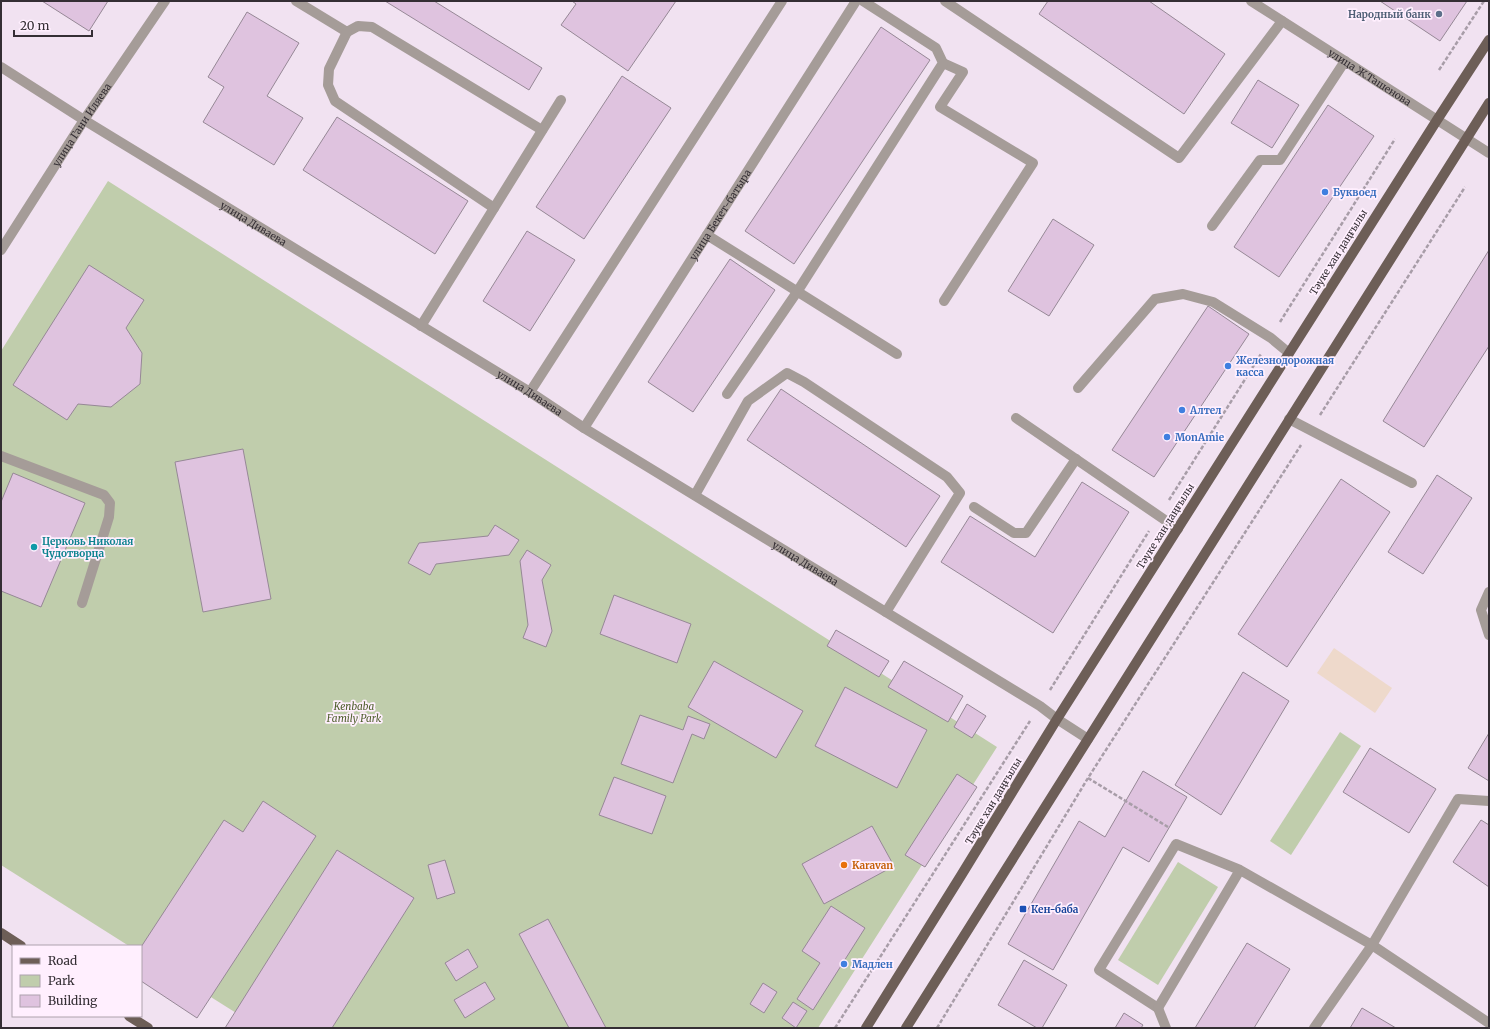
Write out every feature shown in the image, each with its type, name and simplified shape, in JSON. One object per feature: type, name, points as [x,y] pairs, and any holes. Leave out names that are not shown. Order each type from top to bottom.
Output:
[{"type":"main road","name":"Тәуке хан даңғылы","points":[[866,1028],[1056,719],[1489,40]]},
{"type":"main road","points":[[906,1028],[1489,103]]},
{"type":"main road","points":[[1,933],[19,945]]},
{"type":"main road","points":[[131,1017],[148,1028]]},
{"type":"street","name":"улица Гани Иляева","points":[[3,243],[165,1]]},
{"type":"street","points":[[296,1],[347,32]]},
{"type":"street","points":[[530,392],[782,1]]},
{"type":"street","name":"улица Бекет-батыра","points":[[584,428],[856,1]]},
{"type":"street","points":[[863,1],[936,48],[943,63],[963,72],[940,106],[1032,163],[944,301]]},
{"type":"street","points":[[945,1],[1179,158],[1282,21]]},
{"type":"street","name":"улица Ж.Ташенова","points":[[1251,1],[1489,153]]},
{"type":"street","points":[[494,208],[335,101],[328,85],[329,69],[347,32],[358,26],[372,27],[542,130]]},
{"type":"street","points":[[1212,226],[1260,160],[1280,160],[1345,62]]},
{"type":"street","points":[[727,394],[798,292],[943,63]]},
{"type":"street","name":"улица Диваева","points":[[1,67],[84,120],[530,392],[584,428],[1040,706],[1056,719],[1088,739]]},
{"type":"street","points":[[421,326],[561,100]]},
{"type":"street","points":[[707,235],[897,354]]},
{"type":"street","points":[[1078,388],[1155,299],[1183,294],[1213,302],[1271,338],[1289,352]]},
{"type":"street","points":[[695,495],[748,401],[787,374],[804,382],[947,478],[960,493],[886,612]]},
{"type":"street","points":[[1016,418],[1178,529]]},
{"type":"street","points":[[1289,419],[1412,483]]},
{"type":"street","points":[[1,456],[104,495],[110,503],[109,517],[82,603]]},
{"type":"street","points":[[974,507],[1014,533],[1026,533],[1076,459]]},
{"type":"street","points":[[1489,592],[1481,610],[1489,635]]},
{"type":"street","points":[[1314,1028],[1372,945],[1458,799],[1489,801]]},
{"type":"street","points":[[1166,1028],[1158,1008],[1098,970],[1176,844],[1240,870],[1372,945],[1489,1023]]},
{"type":"street","points":[[1158,1008],[1240,870]]},
{"type":"path","points":[[1439,70],[1484,1]]},
{"type":"path","points":[[835,1028],[1040,706],[1395,139]]},
{"type":"path","points":[[937,1028],[1088,778],[1465,187]]},
{"type":"path","points":[[1088,778],[1169,828]]},
{"type":"shaded area","points":[[1334,648],[1392,688],[1375,713],[1317,673]]},
{"type":"green space","name":"Kenbaba Family Park","points":[[108,181],[997,747],[818,1028],[260,1028],[142,954],[142,945],[127,945],[1,865],[1,351]]},
{"type":"green space","points":[[1340,732],[1361,746],[1291,855],[1270,841]]},
{"type":"green space","points":[[1178,862],[1218,887],[1158,985],[1118,960]]},
{"type":"building","points":[[42,1],[108,1],[89,31]]},
{"type":"building","points":[[385,1],[434,1],[542,68],[529,90]]},
{"type":"building","points":[[572,1],[676,1],[628,71],[561,25],[576,4]]},
{"type":"building","points":[[1048,1],[1149,1],[1225,54],[1184,114],[1039,14]]},
{"type":"building","points":[[1380,1],[1467,1],[1440,41]]},
{"type":"building","points":[[247,12],[299,43],[267,96],[303,118],[274,165],[203,122],[224,87],[208,77]]},
{"type":"building","points":[[881,27],[930,60],[794,264],[745,231]]},
{"type":"building","points":[[622,76],[671,108],[584,239],[536,207]]},
{"type":"building","points":[[1258,80],[1299,105],[1272,148],[1231,123]]},
{"type":"building","points":[[1328,105],[1374,136],[1279,277],[1234,247]]},
{"type":"building","points":[[337,117],[468,201],[435,254],[303,170]]},
{"type":"building","points":[[1053,219],[1094,245],[1049,316],[1008,291]]},
{"type":"building","points":[[527,231],[575,260],[530,331],[483,301]]},
{"type":"building","points":[[1489,250],[1489,346],[1424,447],[1383,421]]},
{"type":"building","points":[[730,259],[775,290],[693,412],[648,382]]},
{"type":"building","points":[[89,265],[144,300],[126,328],[142,353],[140,384],[111,407],[78,404],[67,420],[13,385]]},
{"type":"building","points":[[1208,306],[1249,334],[1154,477],[1112,450]]},
{"type":"building","points":[[781,389],[940,496],[906,547],[747,440]]},
{"type":"building","points":[[243,449],[271,599],[203,612],[175,462]]},
{"type":"building","name":"Церковь Николая Чудотворца","points":[[13,473],[85,503],[41,607],[1,591],[1,502]]},
{"type":"building","points":[[1437,475],[1472,498],[1423,574],[1388,552]]},
{"type":"building","points":[[1341,479],[1390,512],[1287,667],[1238,634]]},
{"type":"building","points":[[1082,482],[1129,512],[1053,633],[941,562],[970,516],[1035,557]]},
{"type":"building","points":[[495,525],[519,540],[509,555],[436,564],[430,575],[408,563],[419,543],[488,536]]},
{"type":"building","points":[[527,550],[551,565],[542,580],[552,631],[546,647],[523,638],[528,625],[520,561]]},
{"type":"building","points":[[614,595],[691,624],[677,663],[600,634]]},
{"type":"building","points":[[836,630],[889,661],[879,677],[827,646]]},
{"type":"building","points":[[714,661],[803,711],[776,758],[688,707]]},
{"type":"building","points":[[904,661],[963,696],[948,722],[888,687]]},
{"type":"building","points":[[1243,672],[1289,701],[1221,815],[1175,785]]},
{"type":"building","points":[[845,687],[927,730],[897,788],[815,746]]},
{"type":"building","points":[[967,704],[986,716],[972,738],[954,727]]},
{"type":"building","points":[[640,715],[683,730],[688,716],[710,724],[704,739],[692,734],[673,783],[621,764]]},
{"type":"building","points":[[1489,733],[1489,781],[1468,768]]},
{"type":"building","points":[[1370,748],[1436,789],[1409,833],[1343,792]]},
{"type":"building","points":[[1143,771],[1187,797],[1149,862],[1123,847],[1053,970],[1008,944],[1079,821],[1105,837]]},
{"type":"building","points":[[957,774],[977,787],[925,867],[905,855]]},
{"type":"building","points":[[614,777],[666,796],[652,834],[599,815]]},
{"type":"building","points":[[263,801],[316,836],[197,1018],[142,982],[142,945],[224,820],[243,832]]},
{"type":"building","points":[[1481,820],[1489,825],[1489,887],[1453,862]]},
{"type":"building","points":[[872,826],[894,866],[824,904],[802,864]]},
{"type":"building","points":[[337,850],[414,898],[332,1028],[225,1028]]},
{"type":"building","points":[[445,860],[455,893],[437,899],[428,865]]},
{"type":"building","points":[[831,906],[865,928],[813,1010],[797,999],[820,963],[802,951]]},
{"type":"building","points":[[548,919],[606,1028],[569,1028],[519,934]]},
{"type":"building","points":[[1247,943],[1290,969],[1254,1028],[1195,1028]]},
{"type":"building","points":[[468,949],[478,967],[456,981],[445,963]]},
{"type":"building","points":[[1024,960],[1067,985],[1042,1028],[1037,1028],[998,1005]]},
{"type":"building","points":[[485,982],[495,999],[465,1018],[454,1000]]},
{"type":"building","points":[[763,983],[777,992],[764,1013],[750,1004]]},
{"type":"building","points":[[793,1002],[807,1011],[796,1028],[782,1018]]},
{"type":"building","points":[[1362,1008],[1396,1028],[1350,1028]]},
{"type":"building","points":[[1124,1013],[1143,1025],[1141,1028],[1115,1028]]},
{"type":"place","name":"Народный банк","points":[[1439,14]]},
{"type":"place","name":"Буквоед","points":[[1325,192]]},
{"type":"place","name":"Железнодорожная касса","points":[[1228,366]]},
{"type":"place","name":"Алтел","points":[[1182,410]]},
{"type":"place","name":"MonAmie","points":[[1167,437]]},
{"type":"place","name":"Церковь Николая Чудотворца","points":[[34,547]]},
{"type":"place","name":"Karavan","points":[[844,865]]},
{"type":"place","name":"Кен-баба","points":[[1023,909]]},
{"type":"place","name":"Мадлен","points":[[844,964]]}]
